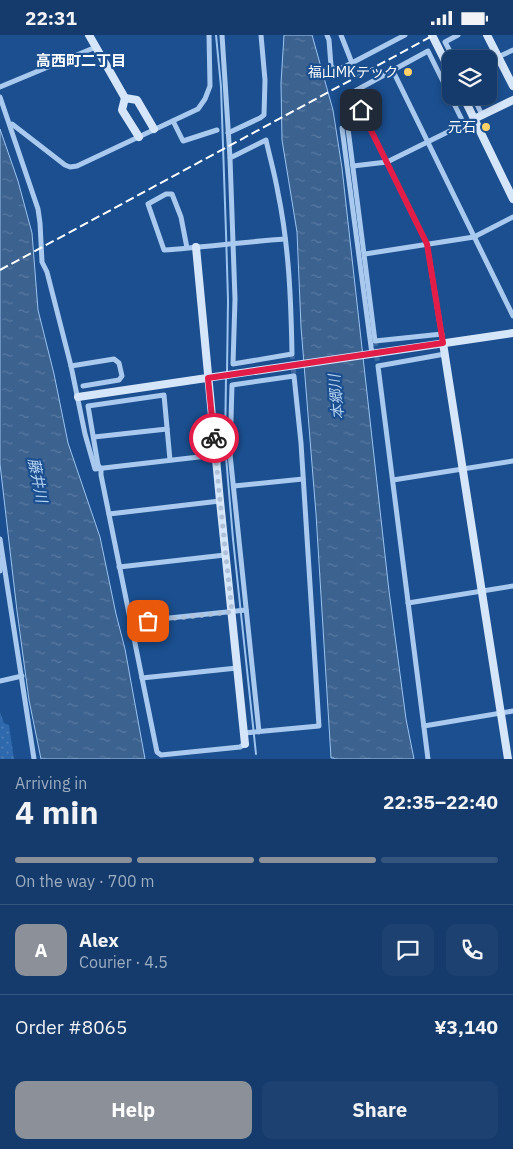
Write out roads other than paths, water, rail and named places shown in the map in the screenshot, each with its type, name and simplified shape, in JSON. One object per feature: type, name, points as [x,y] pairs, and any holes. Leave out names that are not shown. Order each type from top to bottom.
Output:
[{"type":"street","points":[[89,35],[125,98],[122,110],[139,137]]},
{"type":"street","points":[[10,125],[12,124],[65,165],[70,167],[77,166],[198,109],[210,87],[209,35]]},
{"type":"street","points":[[222,35],[230,158],[235,299],[233,364],[292,354],[291,299],[285,239],[278,194],[266,140],[230,158]]},
{"type":"street","points":[[228,133],[264,115],[265,80],[261,35]]},
{"type":"street","points":[[327,35],[334,69],[339,69],[352,63],[405,35]]},
{"type":"street","points":[[341,35],[352,63]]},
{"type":"street","points":[[432,35],[442,55]]},
{"type":"street","points":[[449,50],[445,42],[458,35]]},
{"type":"street","points":[[487,35],[513,86]]},
{"type":"street","points":[[0,87],[96,47]]},
{"type":"street","points":[[498,57],[513,50]]},
{"type":"street","points":[[442,334],[375,341],[344,97],[428,51],[464,124]]},
{"type":"street","points":[[393,71],[513,316]]},
{"type":"street","points":[[352,93],[427,244],[508,759]]},
{"type":"street","points":[[0,97],[38,209],[42,262],[47,272],[71,366],[85,435],[95,469],[230,454]]},
{"type":"street","points":[[125,98],[137,100],[154,129]]},
{"type":"street","points":[[353,166],[387,162],[513,100]]},
{"type":"street","points":[[467,105],[513,199]]},
{"type":"street","points":[[477,105],[482,115]]},
{"type":"street","points":[[173,121],[183,141],[217,130]]},
{"type":"street","points":[[342,128],[371,354]]},
{"type":"street","points":[[187,248],[182,217],[172,194],[166,194],[148,204],[164,250],[187,248],[221,244],[285,239]]},
{"type":"street","points":[[364,254],[474,237],[513,217]]},
{"type":"street","points":[[170,460],[164,395],[88,406],[98,465],[101,469],[157,752],[161,755],[240,747],[245,744],[237,667],[234,612],[225,555],[218,455],[208,378],[196,247]]},
{"type":"street","points":[[78,397],[513,333]]},
{"type":"street","points":[[428,759],[378,366],[445,354]]},
{"type":"street","points":[[71,366],[114,359],[119,363],[122,376],[119,380],[83,386]]},
{"type":"street","points":[[244,733],[259,732],[318,726],[301,443],[294,376],[232,385],[230,454],[259,732]]},
{"type":"street","points":[[94,437],[167,429]]},
{"type":"street","points":[[393,480],[513,461]]},
{"type":"street","points":[[234,486],[303,479]]},
{"type":"street","points":[[109,514],[220,501]]},
{"type":"street","points":[[0,539],[34,759]]},
{"type":"street","points":[[0,571],[2,551]]},
{"type":"street","points":[[120,567],[225,555]]},
{"type":"street","points":[[408,603],[513,586]]},
{"type":"street","points":[[131,622],[246,610]]},
{"type":"street","points":[[142,678],[237,667]]},
{"type":"street","points":[[0,681],[22,676]]},
{"type":"street","points":[[424,726],[513,711]]},
{"type":"water","name":"本郷川","points":[[284,35],[312,35],[333,110],[342,168],[389,591],[406,719],[414,759],[331,758],[316,514],[301,327],[297,232],[282,140],[281,83]]},
{"type":"water","name":"藤井川","points":[[0,129],[18,181],[32,233],[38,310],[54,374],[68,443],[100,537],[125,649],[145,759],[41,759],[29,700],[0,464]]},
{"type":"waterway","points":[[216,35],[221,87],[226,233],[228,300],[227,372]]},
{"type":"waterway","points":[[226,377],[225,445],[256,754]]},
{"type":"tunnel","points":[[375,341],[378,366]]},
{"type":"tunnel","points":[[292,354],[294,376]]},
{"type":"railway","points":[[0,270],[434,35]]},
{"type":"place","name":"福山MKテック","points":[[408,72]]},
{"type":"place","name":"元石","points":[[486,127]]},
{"type":"district","name":"高西町二丁目","points":[[81,60]]}]
